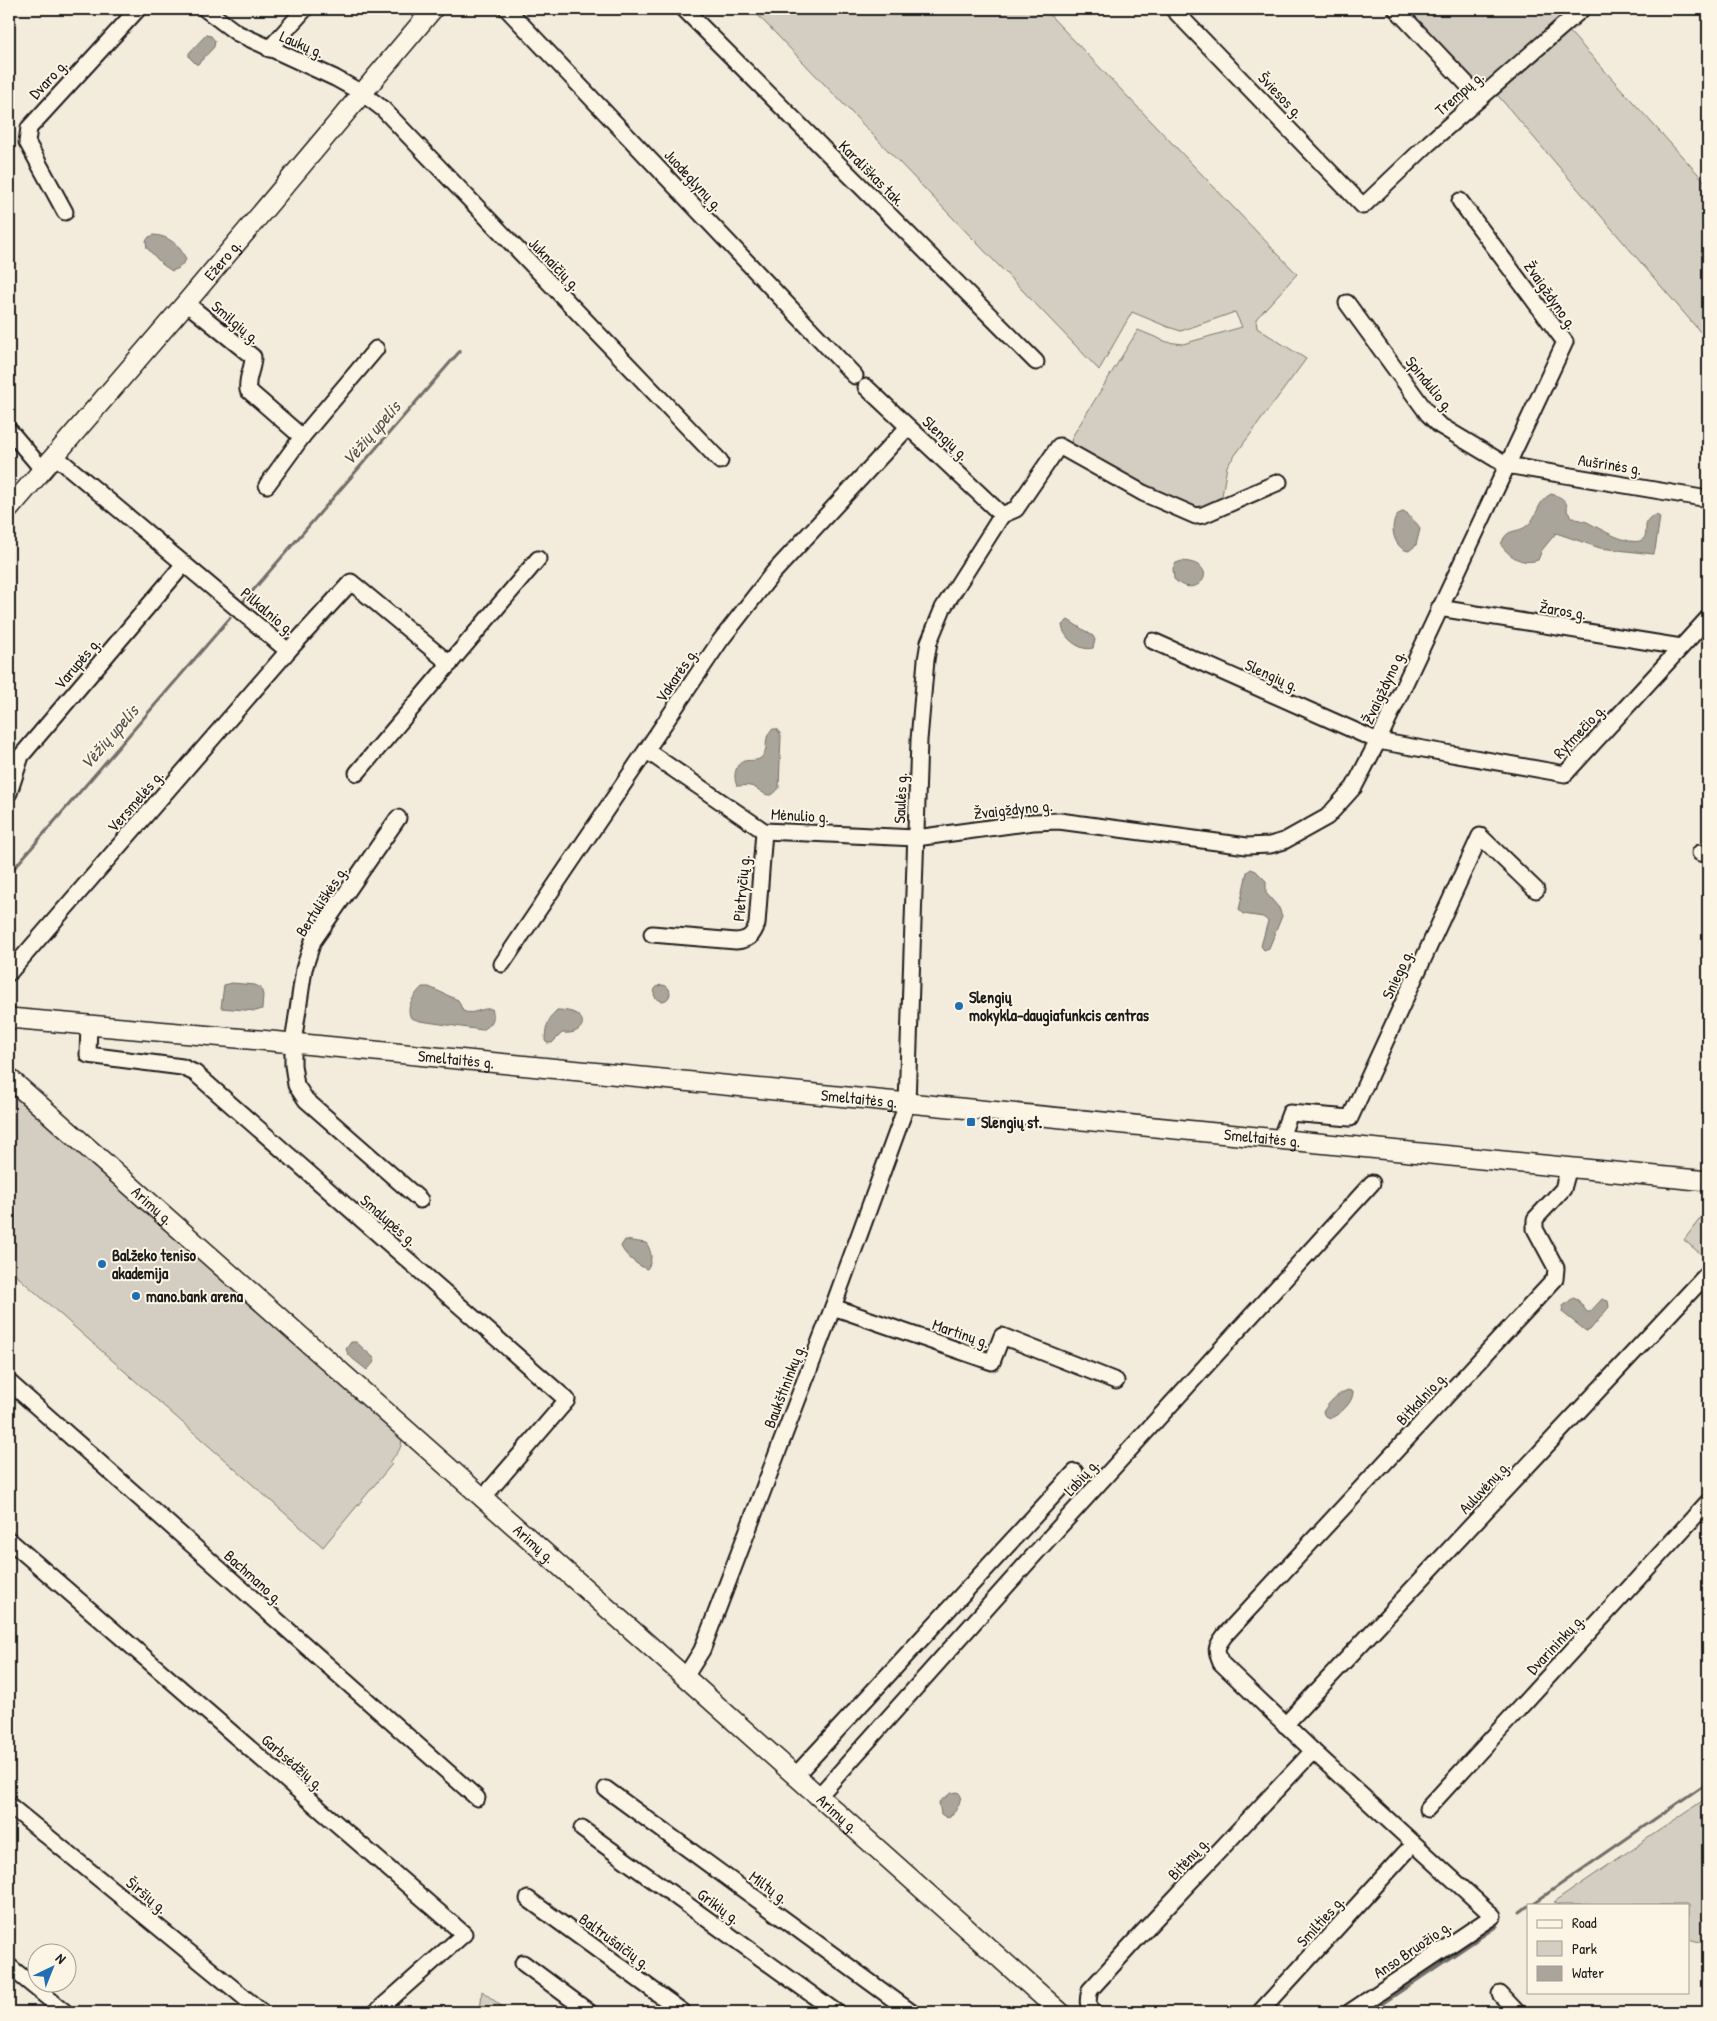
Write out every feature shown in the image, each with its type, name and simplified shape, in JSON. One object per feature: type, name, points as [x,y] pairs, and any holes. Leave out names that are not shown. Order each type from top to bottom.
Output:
[{"type":"main road","name":"Ežero g.","points":[[9,509],[186,303],[433,9]]},
{"type":"main road","name":"Smeltaitės g.","points":[[9,1018],[293,1043],[1708,1181]]},
{"type":"main road","name":"Arimų g.","points":[[9,1078],[1060,2012]]},
{"type":"street","name":"Dvaro g.","points":[[66,212],[27,142],[29,128],[138,9]]},
{"type":"street","name":"Laukų g.","points":[[206,9],[237,33],[321,71],[362,93]]},
{"type":"street","points":[[269,49],[305,9]]},
{"type":"street","name":"Juodeglynų g.","points":[[507,9],[860,381]]},
{"type":"street","name":"Karališkas tak.","points":[[684,9],[1036,362]]},
{"type":"street","name":"Šviesos g.","points":[[1173,9],[1363,206]]},
{"type":"street","points":[[1396,9],[1480,98]]},
{"type":"street","name":"Trempų g.","points":[[1363,206],[1429,143],[1582,9]]},
{"type":"street","name":"Juknaičių g.","points":[[362,93],[382,109],[720,461]]},
{"type":"street","name":"Žvaigždyno g.","points":[[916,838],[1033,822],[1059,821],[1247,846],[1270,845],[1284,841],[1328,817],[1354,787],[1378,741],[1565,342],[1460,201]]},
{"type":"street","name":"Smilgių g.","points":[[186,303],[253,358],[253,366],[246,380],[248,390],[302,437]]},
{"type":"street","name":"Spindulio g.","points":[[1347,303],[1428,414],[1439,425],[1506,465]]},
{"type":"street","points":[[267,485],[302,437],[376,349]]},
{"type":"street","name":"Slengių g.","points":[[860,381],[1002,515]]},
{"type":"street","name":"Vakarės g.","points":[[502,964],[720,640],[773,573],[908,427]]},
{"type":"street","name":"Pilkalnio g.","points":[[9,430],[48,462],[184,564],[288,651],[351,582],[450,664]]},
{"type":"street","points":[[1002,515],[1016,509],[1059,446],[1143,493],[1196,516],[1203,515],[1279,482]]},
{"type":"street","name":"Aušrinės g.","points":[[1506,465],[1708,499]]},
{"type":"street","name":"Saulės g.","points":[[907,1104],[920,724],[929,642],[951,594],[1002,515]]},
{"type":"street","points":[[357,773],[538,559]]},
{"type":"street","name":"Varupės g.","points":[[9,793],[21,756],[184,564]]},
{"type":"street","name":"Žaros g.","points":[[1439,608],[1681,647]]},
{"type":"street","name":"Rytmečio g.","points":[[1378,741],[1565,774],[1708,618]]},
{"type":"street","name":"Slengių g.","points":[[1153,641],[1378,741]]},
{"type":"street","name":"Versmelės g.","points":[[9,973],[288,651]]},
{"type":"street","name":"Mėnulio g.","points":[[647,751],[764,831],[916,838]]},
{"type":"street","name":"Bertuliškės g.","points":[[293,1043],[304,969],[313,941],[398,818]]},
{"type":"street","name":"Pietryčių g.","points":[[652,934],[736,941],[745,940],[750,936],[756,924],[764,831]]},
{"type":"street","name":"Sniego g.","points":[[1280,1140],[1290,1113],[1350,1118],[1480,836],[1536,890]]},
{"type":"street","name":"Smalupės g.","points":[[88,1024],[88,1055],[182,1067],[195,1073],[567,1400],[482,1498]]},
{"type":"street","points":[[293,1043],[294,1077],[303,1097],[420,1200]]},
{"type":"street","name":"Baukštininkų g.","points":[[685,1677],[702,1650],[833,1307],[907,1104]]},
{"type":"street","name":"Bitkalnio g.","points":[[1285,1725],[1221,1663],[1217,1646],[1225,1635],[1555,1279],[1556,1268],[1535,1229],[1534,1223],[1563,1189],[1568,1167]]},
{"type":"street","name":"Labių g.","points":[[818,1797],[1043,1545],[1372,1183]]},
{"type":"street","name":"Auluvėnų g.","points":[[1285,1725],[1708,1273]]},
{"type":"street","name":"Martinų g.","points":[[833,1307],[992,1362],[1002,1336],[1116,1381]]},
{"type":"street","name":"Bachmano g.","points":[[9,1382],[476,1798]]},
{"type":"street","points":[[795,1776],[1075,1472]]},
{"type":"street","name":"Dvarininkų g.","points":[[1427,1809],[1708,1502]]},
{"type":"street","name":"Garbsėdžių g.","points":[[9,1540],[464,1934],[376,2012]]},
{"type":"street","points":[[1285,1725],[1313,1751]]},
{"type":"street","name":"Anso Bruožio g.","points":[[1313,1751],[1493,1916],[1350,2012]]},
{"type":"street","name":"Bitėnų g.","points":[[1094,2012],[1089,2008],[1090,1990],[1313,1751]]},
{"type":"street","name":"Miltų g.","points":[[606,1789],[911,2012]]},
{"type":"street","name":"Širšių g.","points":[[9,1805],[262,2012]]},
{"type":"street","name":"Grikių g.","points":[[582,1829],[836,2012]]},
{"type":"street","name":"Smilties g.","points":[[1260,2012],[1406,1852]]},
{"type":"street","name":"Baltrušaičių g.","points":[[528,1899],[683,2012]]},
{"type":"street","points":[[522,1963],[589,2012]]},
{"type":"street","points":[[9,1966],[65,2012]]},
{"type":"street","points":[[1500,1994],[1517,2012]]},
{"type":"green space","points":[[752,9],[1044,9],[1297,274],[1256,319],[1257,328],[1306,359],[1227,466],[1221,502],[1202,510],[1193,509],[1075,448],[1071,443],[1072,437],[1138,330],[1167,342],[1183,344],[1242,327],[1235,312],[1181,331],[1132,312],[1099,370]]},
{"type":"green space","points":[[1407,9],[1571,9],[1482,88]]},
{"type":"green space","points":[[1567,29],[1708,185],[1708,341],[1494,91]]},
{"type":"green space","points":[[9,1087],[401,1437],[402,1441],[397,1454],[389,1462],[392,1464],[323,1547],[9,1269]]},
{"type":"green space","points":[[1708,1208],[1708,1260],[1684,1240]]},
{"type":"green space","points":[[1708,1797],[1708,1943],[1690,1938],[1690,1904],[1553,1903]]},
{"type":"green space","points":[[482,1991],[509,2012],[480,2012]]},
{"type":"water","points":[[206,35],[211,36],[215,41],[214,47],[196,64],[189,57],[189,53]]},
{"type":"water","points":[[154,235],[165,237],[178,246],[186,260],[179,268],[172,271],[163,265],[147,248],[146,241]]},
{"type":"water","points":[[1551,494],[1558,496],[1567,504],[1567,511],[1574,518],[1630,541],[1642,540],[1646,534],[1646,523],[1648,520],[1656,515],[1660,517],[1653,554],[1600,548],[1556,533],[1542,550],[1538,560],[1522,561],[1517,559],[1501,545],[1503,539],[1509,533],[1520,530],[1528,525],[1540,505]]},
{"type":"water","points":[[1402,512],[1407,513],[1420,529],[1416,545],[1409,551],[1403,549],[1395,540],[1394,521]]},
{"type":"water","points":[[1182,561],[1202,568],[1203,580],[1198,585],[1191,587],[1183,585],[1174,579],[1173,568],[1176,563]]},
{"type":"water","points":[[1068,620],[1093,636],[1095,640],[1093,648],[1083,648],[1069,639],[1062,625]]},
{"type":"water","points":[[773,729],[777,729],[781,735],[779,788],[775,793],[768,795],[754,787],[737,786],[735,774],[738,765],[744,761],[762,757],[766,750],[768,735]]},
{"type":"water","points":[[1251,869],[1256,871],[1266,881],[1266,893],[1279,908],[1282,916],[1269,948],[1264,950],[1261,946],[1268,921],[1263,917],[1243,914],[1239,910],[1247,872]]},
{"type":"water","points":[[232,983],[255,985],[261,988],[263,995],[262,1009],[256,1011],[221,1008],[224,985]]},
{"type":"water","points":[[662,985],[668,987],[670,993],[668,999],[662,1001],[656,999],[654,993],[656,987]]},
{"type":"water","points":[[422,987],[429,987],[458,1000],[463,1011],[474,1012],[492,1009],[492,1022],[482,1030],[411,1018],[409,1014],[410,1005],[413,997]]},
{"type":"water","points":[[557,1010],[576,1014],[581,1018],[581,1027],[571,1033],[562,1033],[552,1043],[547,1043],[545,1041],[548,1024]]},
{"type":"water","points":[[625,1240],[646,1243],[650,1249],[651,1256],[647,1269],[636,1263],[625,1253],[621,1246]]},
{"type":"water","points":[[1573,1298],[1578,1300],[1587,1312],[1590,1312],[1602,1299],[1608,1301],[1609,1307],[1590,1330],[1586,1331],[1562,1312],[1563,1306]]},
{"type":"water","points":[[351,1342],[356,1342],[374,1358],[375,1361],[367,1370],[348,1354],[346,1349]]},
{"type":"water","points":[[1348,1390],[1353,1392],[1351,1400],[1345,1408],[1331,1418],[1325,1416],[1323,1412],[1331,1402]]},
{"type":"water","points":[[958,1792],[961,1796],[958,1806],[953,1814],[947,1818],[941,1814],[939,1802],[951,1793]]},
{"type":"waterway","name":"Vėžių upelis","points":[[243,602],[460,351]]},
{"type":"waterway","name":"Vėžių upelis","points":[[9,874],[230,618]]},
{"type":"waterway","points":[[1532,1904],[1708,1782]]},
{"type":"waterway","points":[[1520,1912],[1527,1907]]},
{"type":"waterway","points":[[1370,2012],[1497,1926]]},
{"type":"place","name":"Slengių mokykla-daugiafunkcis centras","points":[[959,1006]]},
{"type":"place","name":"Slengių st.","points":[[971,1122]]},
{"type":"place","name":"Balžeko teniso akademija","points":[[102,1264]]},
{"type":"place","name":"mano.bank arena","points":[[136,1296]]}]
